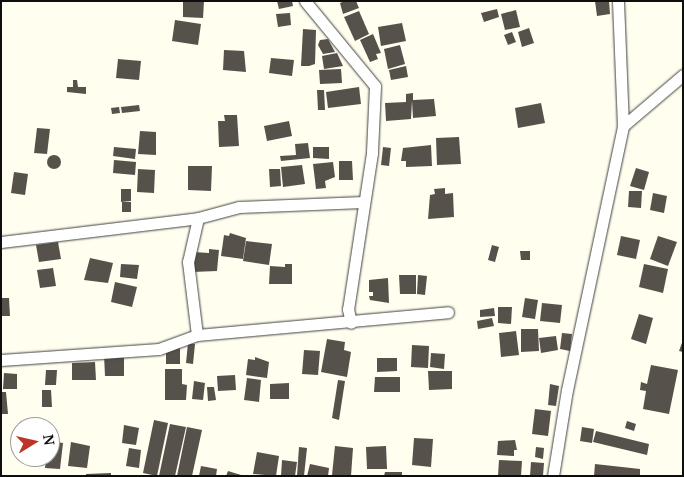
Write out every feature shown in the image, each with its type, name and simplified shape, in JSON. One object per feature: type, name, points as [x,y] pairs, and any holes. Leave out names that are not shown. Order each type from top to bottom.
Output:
[{"type":"street","points":[[305,1],[375,86],[372,153],[348,309],[351,323]]},
{"type":"street","points":[[553,476],[567,390],[623,126],[618,1]]},
{"type":"street","points":[[623,126],[683,75]]},
{"type":"street","points":[[1,242],[198,218],[239,207],[363,202]]},
{"type":"street","points":[[196,335],[188,262],[198,218]]},
{"type":"street","points":[[1,360],[159,349],[196,335],[351,323],[448,312]]},
{"type":"building","points":[[183,1],[204,1],[203,18],[183,17]]},
{"type":"building","points":[[277,1],[292,1],[293,6],[279,9]]},
{"type":"building","points":[[356,1],[359,8],[343,14],[340,3]]},
{"type":"building","points":[[595,1],[609,1],[610,14],[597,16]]},
{"type":"building","points":[[497,9],[499,17],[484,22],[481,13]]},
{"type":"building","points":[[516,10],[520,27],[505,30],[501,14]]},
{"type":"building","points":[[359,11],[369,34],[355,41],[344,17]]},
{"type":"building","points":[[290,13],[291,25],[278,27],[276,14]]},
{"type":"building","points":[[175,20],[201,24],[198,45],[172,41]]},
{"type":"building","points":[[402,23],[406,41],[381,46],[378,27]]},
{"type":"building","points":[[529,28],[534,43],[522,47],[518,32]]},
{"type":"building","points":[[303,29],[316,30],[315,64],[309,66],[301,66]]},
{"type":"building","points":[[512,32],[516,42],[508,45],[504,35]]},
{"type":"building","points":[[373,34],[381,53],[376,54],[378,59],[370,62],[360,40]]},
{"type":"building","points":[[328,39],[335,52],[323,54],[318,45],[320,40]]},
{"type":"building","points":[[400,45],[405,64],[388,69],[384,49]]},
{"type":"building","points":[[224,50],[244,51],[246,72],[223,70]]},
{"type":"building","points":[[337,53],[343,66],[324,69],[322,56]]},
{"type":"building","points":[[271,58],[294,60],[292,76],[269,73]]},
{"type":"building","points":[[118,59],[141,61],[139,80],[116,78]]},
{"type":"building","points":[[406,66],[408,77],[391,80],[389,70]]},
{"type":"building","points":[[341,69],[342,83],[320,84],[319,70]]},
{"type":"building","points":[[73,80],[77,80],[78,87],[86,87],[86,94],[67,92],[67,87],[73,87]]},
{"type":"building","points":[[359,87],[361,104],[328,108],[326,92]]},
{"type":"building","points":[[317,90],[324,90],[325,110],[318,110]]},
{"type":"building","points":[[413,93],[413,100],[434,99],[436,116],[413,118],[412,101],[411,119],[386,121],[385,103],[406,102],[406,94]]},
{"type":"building","points":[[541,103],[545,123],[518,128],[515,108]]},
{"type":"building","points":[[139,105],[140,111],[122,113],[121,107]]},
{"type":"building","points":[[119,107],[120,113],[112,114],[111,108]]},
{"type":"building","points":[[224,115],[237,115],[239,146],[219,147],[218,121],[225,121]]},
{"type":"building","points":[[289,121],[292,136],[267,141],[264,126]]},
{"type":"building","points":[[37,128],[50,129],[47,154],[34,153]]},
{"type":"building","points":[[140,131],[156,132],[156,155],[138,154]]},
{"type":"building","points":[[459,137],[461,164],[437,165],[436,138]]},
{"type":"building","points":[[308,143],[310,158],[281,161],[280,156],[296,155],[295,144]]},
{"type":"building","points":[[431,145],[432,166],[406,167],[406,161],[401,161],[403,148]]},
{"type":"building","points":[[114,147],[136,149],[135,159],[113,156]]},
{"type":"building","points":[[313,147],[329,147],[329,159],[313,158]]},
{"type":"building","points":[[383,147],[391,148],[389,166],[381,165]]},
{"type":"building","points":[[51,155],[57,155],[61,162],[57,169],[51,169],[47,165],[47,159]]},
{"type":"building","points":[[114,160],[136,162],[135,175],[113,173]]},
{"type":"building","points":[[339,161],[352,161],[353,180],[339,180]]},
{"type":"building","points":[[333,162],[335,177],[325,181],[326,188],[316,189],[313,164]]},
{"type":"building","points":[[302,165],[305,184],[283,187],[281,167]]},
{"type":"building","points":[[188,166],[212,166],[211,191],[188,190]]},
{"type":"building","points":[[636,168],[649,172],[644,190],[630,186]]},
{"type":"building","points":[[138,169],[155,170],[154,193],[137,192]]},
{"type":"building","points":[[269,169],[280,169],[281,186],[270,187]]},
{"type":"building","points":[[14,172],[28,174],[25,195],[11,193]]},
{"type":"building","points":[[445,188],[445,194],[453,193],[454,217],[428,219],[430,195],[435,194],[434,189]]},
{"type":"building","points":[[121,189],[131,189],[131,201],[121,202]]},
{"type":"building","points":[[629,191],[642,191],[641,208],[628,207]]},
{"type":"building","points":[[653,193],[667,196],[664,213],[650,210]]},
{"type":"building","points":[[122,202],[131,202],[131,212],[122,212]]},
{"type":"building","points":[[230,233],[246,238],[243,259],[221,256],[224,235],[229,236]]},
{"type":"building","points":[[621,236],[640,240],[636,259],[617,255]]},
{"type":"building","points":[[658,236],[677,242],[668,266],[650,259]]},
{"type":"building","points":[[246,241],[272,244],[269,265],[243,261]]},
{"type":"building","points":[[58,242],[61,259],[39,262],[36,245]]},
{"type":"building","points":[[492,245],[499,247],[495,262],[488,260]]},
{"type":"building","points":[[209,249],[219,250],[217,271],[192,272],[194,252],[209,253]]},
{"type":"building","points":[[520,251],[530,251],[530,260],[521,260]]},
{"type":"building","points":[[90,258],[113,263],[108,283],[84,280]]},
{"type":"building","points":[[121,264],[139,265],[137,279],[120,277]]},
{"type":"building","points":[[285,264],[292,264],[292,284],[269,284],[270,266],[285,267]]},
{"type":"building","points":[[644,264],[668,269],[663,293],[639,287]]},
{"type":"building","points":[[53,268],[56,286],[40,288],[37,270]]},
{"type":"building","points":[[399,275],[416,275],[416,294],[400,294]]},
{"type":"building","points":[[418,275],[427,276],[425,295],[417,294]]},
{"type":"building","points":[[388,278],[389,303],[370,300],[369,296],[373,296],[373,292],[369,292],[369,280]]},
{"type":"building","points":[[115,282],[137,287],[132,307],[111,302]]},
{"type":"building","points":[[1,298],[9,298],[10,316],[1,316]]},
{"type":"building","points":[[525,298],[538,300],[535,319],[522,317]]},
{"type":"building","points":[[542,303],[562,305],[560,323],[540,321]]},
{"type":"building","points":[[498,307],[512,307],[511,324],[498,323]]},
{"type":"building","points":[[494,308],[495,316],[480,317],[480,310]]},
{"type":"building","points":[[639,314],[653,318],[646,344],[631,339]]},
{"type":"building","points":[[492,318],[494,326],[478,329],[477,321]]},
{"type":"building","points":[[521,329],[538,329],[539,351],[521,352]]},
{"type":"building","points":[[516,331],[519,355],[501,357],[499,333]]},
{"type":"building","points":[[562,333],[572,334],[570,351],[560,349]]},
{"type":"building","points":[[556,336],[558,350],[541,353],[539,338]]},
{"type":"building","points":[[327,339],[345,342],[344,350],[351,352],[347,377],[321,372]]},
{"type":"building","points":[[683,340],[683,352],[679,351]]},
{"type":"building","points":[[188,343],[195,344],[193,364],[186,363]]},
{"type":"building","points":[[412,345],[429,346],[428,368],[411,367]]},
{"type":"building","points":[[180,347],[180,364],[166,364],[166,348]]},
{"type":"building","points":[[304,350],[320,351],[318,375],[302,374]]},
{"type":"building","points":[[431,353],[445,354],[444,369],[430,367]]},
{"type":"building","points":[[124,354],[124,376],[105,376],[104,355]]},
{"type":"building","points":[[255,357],[269,362],[267,378],[246,375],[248,359],[255,360]]},
{"type":"building","points":[[377,358],[397,358],[397,371],[377,372]]},
{"type":"building","points":[[95,362],[96,380],[72,380],[72,363]]},
{"type":"building","points":[[651,365],[678,370],[669,414],[643,409],[646,391],[640,390],[641,382],[647,384]]},
{"type":"building","points":[[165,369],[182,369],[182,384],[187,385],[186,400],[165,400]]},
{"type":"building","points":[[46,370],[57,370],[56,385],[45,385]]},
{"type":"building","points":[[428,371],[452,371],[452,389],[429,390]]},
{"type":"building","points":[[4,373],[17,374],[17,389],[3,389]]},
{"type":"building","points":[[235,375],[236,390],[218,391],[217,376]]},
{"type":"building","points":[[375,377],[400,377],[400,392],[374,392]]},
{"type":"building","points":[[247,378],[261,380],[259,402],[244,400]]},
{"type":"building","points":[[338,380],[345,381],[339,420],[332,418]]},
{"type":"building","points":[[194,381],[205,383],[203,400],[192,399]]},
{"type":"building","points":[[289,383],[289,399],[270,399],[270,384]]},
{"type":"building","points":[[550,384],[559,386],[556,406],[548,405]]},
{"type":"building","points":[[207,387],[214,387],[216,400],[208,401]]},
{"type":"building","points":[[42,390],[51,390],[52,407],[42,407]]},
{"type":"building","points":[[1,392],[6,392],[8,414],[1,414]]},
{"type":"building","points":[[535,409],[551,411],[548,436],[532,434]]},
{"type":"building","points":[[154,420],[168,423],[157,476],[143,473]]},
{"type":"building","points":[[627,421],[636,424],[634,431],[625,428]]},
{"type":"building","points":[[170,424],[186,427],[175,476],[159,476]]},
{"type":"building","points":[[124,425],[139,428],[136,445],[122,443]]},
{"type":"building","points":[[187,427],[202,430],[192,476],[177,476]]},
{"type":"building","points":[[582,427],[594,429],[592,443],[580,441]]},
{"type":"building","points":[[596,431],[649,444],[647,455],[593,442]]},
{"type":"building","points":[[414,438],[433,439],[431,467],[412,465]]},
{"type":"building","points":[[515,440],[517,450],[514,450],[514,456],[497,455],[498,441]]},
{"type":"building","points":[[71,442],[90,446],[87,468],[68,466]]},
{"type":"building","points":[[60,443],[63,443],[60,469],[45,468],[60,467]]},
{"type":"building","points":[[335,446],[353,448],[351,476],[332,475]]},
{"type":"building","points":[[386,446],[387,469],[367,469],[366,447]]},
{"type":"building","points":[[299,447],[307,448],[304,476],[297,476]]},
{"type":"building","points":[[536,447],[544,448],[543,459],[535,457]]},
{"type":"building","points":[[129,448],[141,450],[139,468],[126,466]]},
{"type":"building","points":[[257,452],[279,456],[276,476],[253,474]]},
{"type":"building","points":[[282,460],[297,462],[295,476],[281,476]]},
{"type":"building","points":[[499,460],[522,461],[521,476],[498,476]]},
{"type":"building","points":[[531,462],[544,463],[543,476],[530,476]]},
{"type":"building","points":[[310,464],[329,468],[328,476],[307,476]]},
{"type":"building","points":[[595,464],[640,469],[640,476],[594,476]]},
{"type":"building","points":[[201,466],[217,469],[216,476],[199,476]]},
{"type":"building","points":[[228,471],[241,475],[241,476],[226,476]]},
{"type":"building","points":[[385,472],[402,472],[402,476],[384,476]]},
{"type":"building","points":[[111,473],[111,476],[86,476],[86,474]]}]
